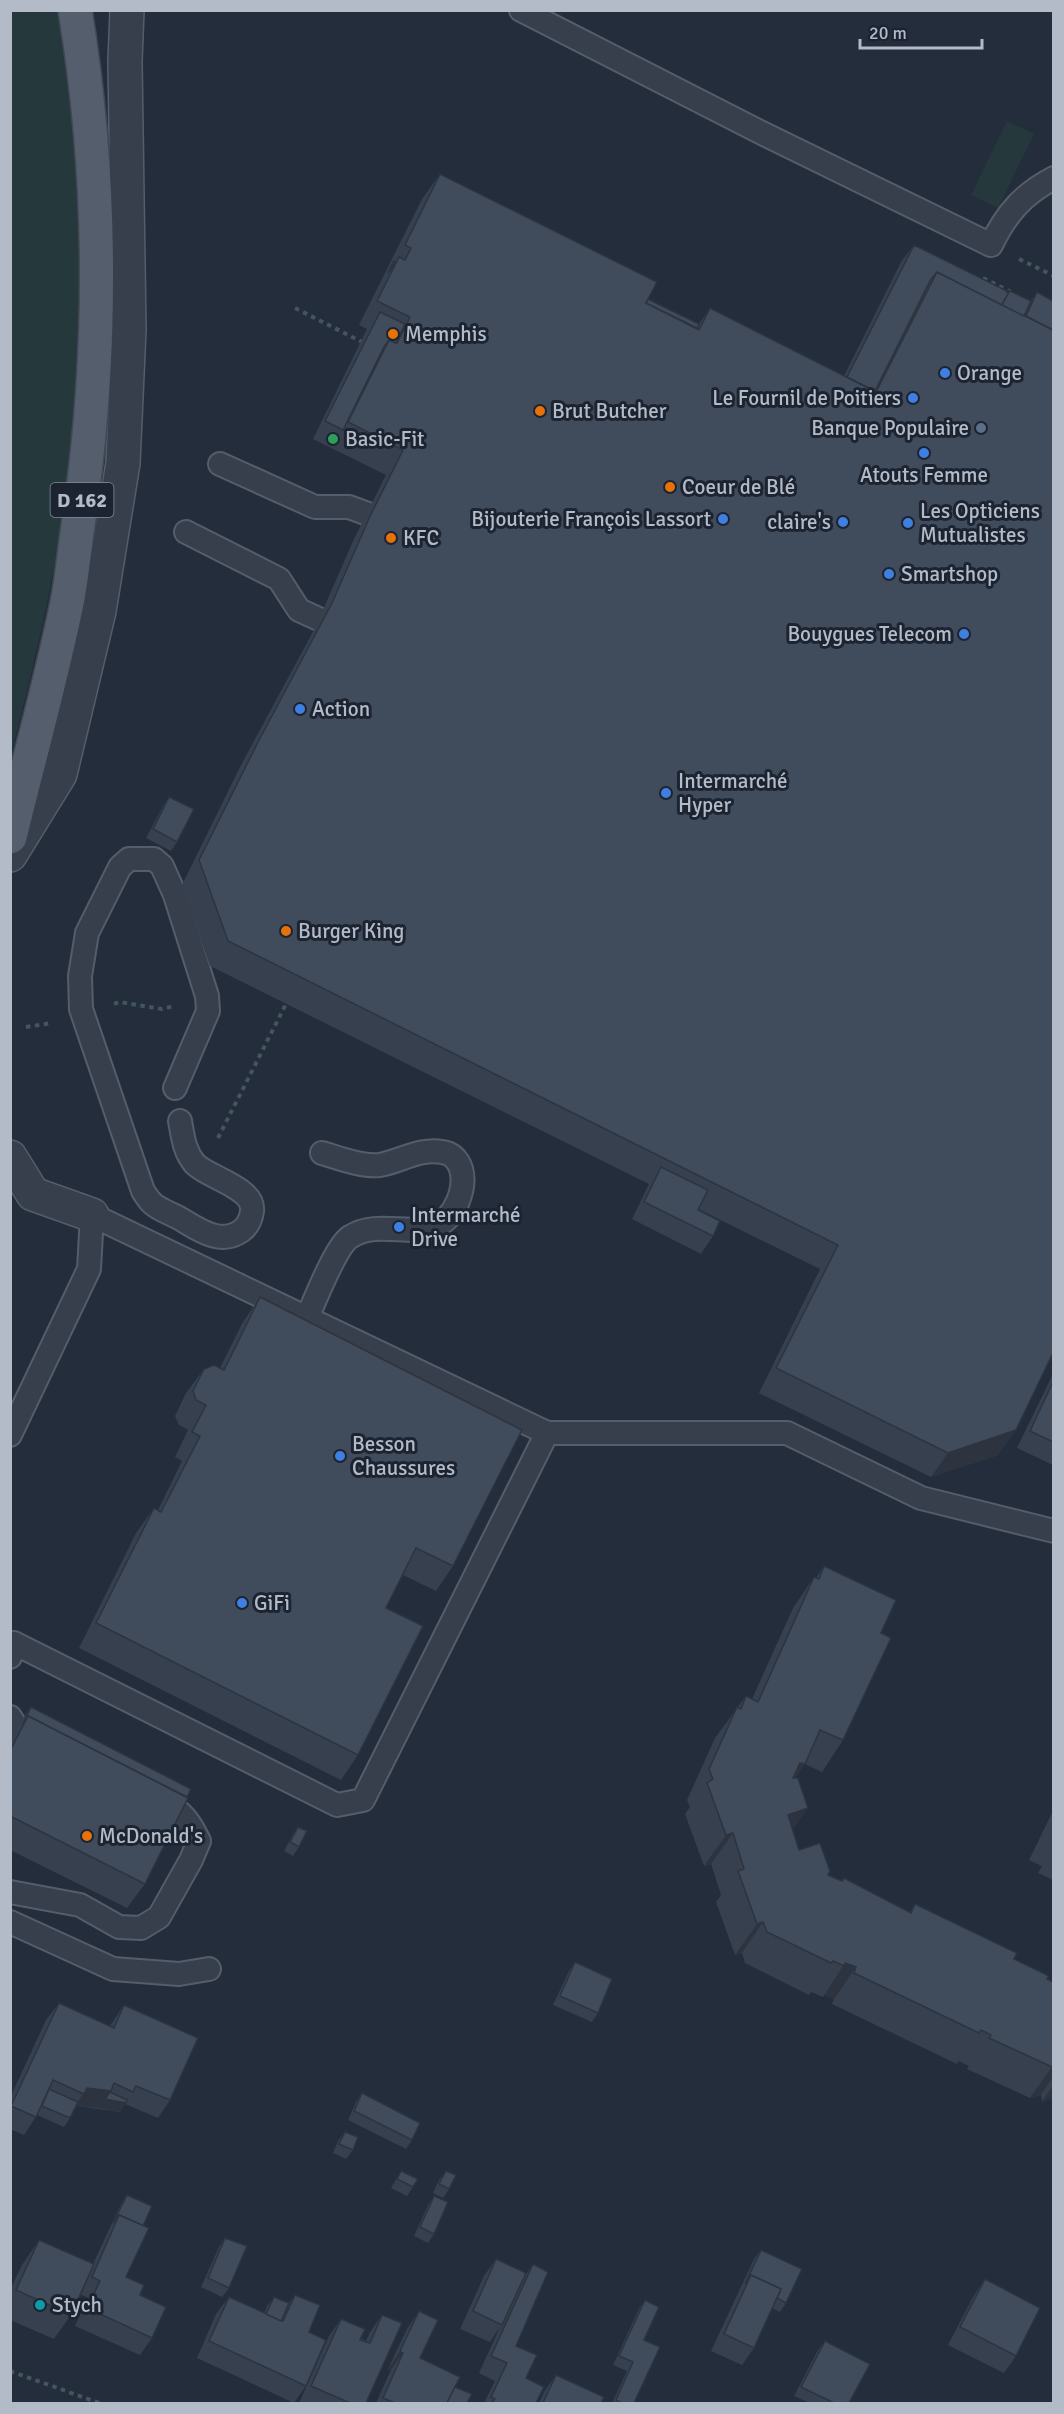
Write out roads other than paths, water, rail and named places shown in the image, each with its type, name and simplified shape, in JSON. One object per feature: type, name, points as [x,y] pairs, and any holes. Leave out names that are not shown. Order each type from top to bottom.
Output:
[{"type":"main road","name":"D 162","points":[[10,837],[67,602],[93,399],[96,278],[92,157],[75,10]]},
{"type":"street","points":[[10,855],[60,774],[99,611],[123,463],[129,330],[125,61],[127,10]]},
{"type":"street","points":[[10,1158],[22,1197],[92,1215]]},
{"type":"lane","points":[[521,10],[991,245],[1016,204],[1034,188],[1053,178]]},
{"type":"lane","points":[[220,464],[315,507],[349,507],[414,531]]},
{"type":"lane","points":[[186,532],[279,579],[299,610],[363,639]]},
{"type":"lane","points":[[175,1089],[208,1011],[207,996],[175,895],[162,866],[154,859],[142,857],[129,860],[120,867],[87,933],[80,976],[81,1008],[142,1191],[151,1203],[201,1231],[216,1237],[228,1238],[246,1227],[253,1209],[251,1201],[245,1194],[194,1162],[185,1148],[180,1121]]},
{"type":"lane","points":[[307,1318],[338,1250],[348,1238],[364,1231],[378,1229],[417,1231],[444,1223],[453,1213],[463,1180],[458,1160],[451,1154],[443,1152],[421,1152],[378,1165],[354,1162],[321,1153]]},
{"type":"lane","points":[[10,1435],[89,1269],[92,1215],[547,1433],[786,1433],[921,1498],[1053,1531]]},
{"type":"lane","points":[[12,1650],[337,1805],[363,1800],[547,1433]]},
{"type":"lane","points":[[10,1717],[17,1728],[68,1753]]},
{"type":"lane","points":[[10,1892],[80,1905],[119,1928],[141,1928],[159,1917],[199,1841],[192,1826],[179,1810],[139,1790]]},
{"type":"lane","points":[[10,1922],[113,1969],[178,1974],[209,1969]]},
{"type":"place","name":"Memphis","points":[[393,334]]},
{"type":"place","name":"Orange","points":[[945,373]]},
{"type":"place","name":"Le Fournil de Poitiers","points":[[913,398]]},
{"type":"place","name":"Brut Butcher","points":[[540,411]]},
{"type":"place","name":"Banque Populaire","points":[[981,428]]},
{"type":"place","name":"Basic-Fit","points":[[333,439]]},
{"type":"place","name":"Atouts Femme","points":[[924,453]]},
{"type":"place","name":"Coeur de Blé","points":[[670,487]]},
{"type":"place","name":"Bijouterie François Lassort","points":[[723,519]]},
{"type":"place","name":"claire's","points":[[843,522]]},
{"type":"place","name":"Les Opticiens Mutualistes","points":[[908,523]]},
{"type":"place","name":"KFC","points":[[391,538]]},
{"type":"place","name":"Smartshop","points":[[889,574]]},
{"type":"place","name":"Bouygues Telecom","points":[[964,634]]},
{"type":"place","name":"Action","points":[[300,709]]},
{"type":"place","name":"Intermarché Hyper","points":[[666,793]]},
{"type":"place","name":"Burger King","points":[[286,931]]},
{"type":"place","name":"Intermarché Drive","points":[[399,1227]]},
{"type":"place","name":"Besson Chaussures","points":[[340,1456]]},
{"type":"place","name":"GiFi","points":[[242,1603]]},
{"type":"place","name":"McDonald's","points":[[87,1836]]},
{"type":"place","name":"Stych","points":[[40,2305]]}]
